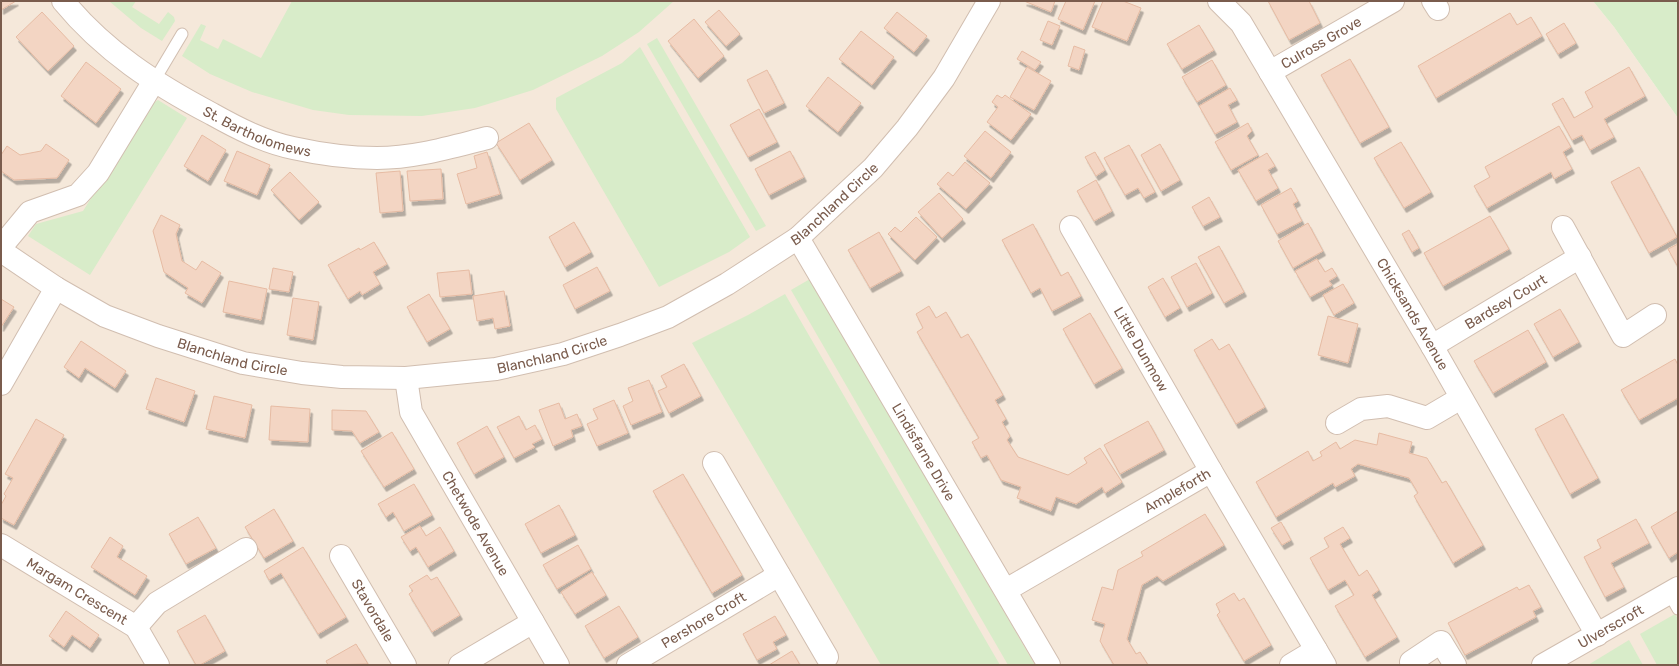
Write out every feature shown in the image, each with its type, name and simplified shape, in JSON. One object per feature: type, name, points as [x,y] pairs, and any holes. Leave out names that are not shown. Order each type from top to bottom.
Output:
[{"type":"street","name":"St. Bartholomews","points":[[63,1],[96,37],[126,62],[154,81],[242,130],[292,148],[336,155],[377,158],[426,154],[487,138]]},
{"type":"street","name":"Blanchland Circle","points":[[1,251],[56,288],[105,316],[158,336],[243,363],[302,373],[335,376],[406,378],[496,370],[563,354],[635,330],[668,317],[727,284],[798,238],[873,168],[907,128],[944,78],[989,1]]},
{"type":"street","name":"Chicksands Avenue","points":[[1219,1],[1241,23],[1432,346],[1597,634]]},
{"type":"street","name":"Culross Grove","points":[[1270,72],[1393,1]]},
{"type":"street","points":[[1,247],[30,212],[78,195],[98,173],[154,81]]},
{"type":"street","name":"Little Dunmow","points":[[1071,227],[1211,471]]},
{"type":"street","points":[[1563,227],[1623,336],[1655,315]]},
{"type":"street","name":"Lindisfarne Drive","points":[[798,238],[1049,665]]},
{"type":"street","name":"Bardsey Court","points":[[1432,346],[1580,257]]},
{"type":"street","points":[[1,384],[56,288]]},
{"type":"street","name":"Chetwode Avenue","points":[[406,378],[411,412],[558,665]]},
{"type":"street","points":[[1337,423],[1361,409],[1388,406],[1427,418],[1461,398]]},
{"type":"street","points":[[714,464],[827,657]]},
{"type":"street","name":"Ampleforth","points":[[1006,590],[1211,471],[1321,657],[1291,665]]},
{"type":"street","name":"Margam Crescent","points":[[1,544],[136,627],[158,665]]},
{"type":"street","points":[[136,627],[157,603],[246,549]]},
{"type":"street","name":"Stavordale","points":[[341,556],[405,665]]},
{"type":"street","name":"Pershore Croft","points":[[628,665],[779,575]]},
{"type":"street","name":"Ulverscroft","points":[[1543,665],[1597,634],[1675,597]]},
{"type":"street","points":[[460,665],[533,622]]},
{"type":"street","points":[[1411,662],[1441,642],[1455,665]]},
{"type":"lane","points":[[154,81],[182,34]]},
{"type":"shaded area","points":[[1,1],[1593,1],[1614,27],[1678,118],[1678,665],[1,665]]},
{"type":"green space","points":[[109,1],[136,1],[132,7],[159,24],[168,12],[174,17],[175,21],[162,41],[141,28]]},
{"type":"green space","points":[[292,1],[674,1],[639,32],[602,56],[533,90],[475,108],[422,116],[349,115],[313,110],[252,92],[210,74],[182,56],[201,24],[206,26],[200,40],[218,49],[223,39],[261,58]]},
{"type":"green space","points":[[1593,1],[1678,1],[1678,118],[1614,27]]},
{"type":"green space","points":[[657,38],[766,226],[756,231],[647,44]]},
{"type":"green space","points":[[640,47],[750,237],[729,252],[659,287],[556,109],[556,98],[622,63]]},
{"type":"green space","points":[[158,100],[187,118],[90,275],[28,236],[36,224],[83,211],[149,106]]},
{"type":"green space","points":[[810,279],[1035,665],[1008,665],[791,290]]},
{"type":"green space","points":[[785,294],[1000,665],[881,665],[692,343],[748,315]]},
{"type":"green space","points":[[1675,614],[1678,619],[1678,665],[1657,665],[1640,634]]},
{"type":"green space","points":[[1629,640],[1643,665],[1588,665]]},
{"type":"building","points":[[1,1],[16,1],[1,10]]},
{"type":"building","points":[[1024,1],[1055,1],[1051,12]]},
{"type":"building","points":[[1066,1],[1095,1],[1083,30],[1058,19]]},
{"type":"building","points":[[1103,1],[1123,1],[1141,8],[1127,41],[1092,27]]},
{"type":"building","points":[[1268,1],[1309,1],[1320,23],[1289,40]]},
{"type":"building","points":[[719,10],[740,34],[726,46],[705,22]]},
{"type":"building","points":[[42,12],[74,46],[48,71],[16,37]]},
{"type":"building","points":[[897,12],[927,36],[914,52],[884,28]]},
{"type":"building","points":[[1510,13],[1517,25],[1531,17],[1542,36],[1436,98],[1418,66]]},
{"type":"building","points":[[694,19],[724,56],[698,78],[668,41]]},
{"type":"building","points":[[1048,21],[1060,26],[1052,45],[1040,40]]},
{"type":"building","points":[[1564,23],[1576,43],[1558,54],[1546,34]]},
{"type":"building","points":[[1199,25],[1214,50],[1182,69],[1167,44]]},
{"type":"building","points":[[861,31],[894,57],[872,85],[839,59]]},
{"type":"building","points":[[1074,46],[1085,50],[1079,70],[1068,66]]},
{"type":"building","points":[[1022,51],[1041,62],[1035,70],[1017,59]]},
{"type":"building","points":[[1350,59],[1389,127],[1360,143],[1321,75]]},
{"type":"building","points":[[1212,60],[1226,85],[1197,102],[1182,77]]},
{"type":"building","points":[[86,62],[121,89],[96,123],[61,96]]},
{"type":"building","points":[[1027,67],[1051,81],[1034,110],[1010,97]]},
{"type":"building","points":[[1629,67],[1645,96],[1604,119],[1614,137],[1590,150],[1582,135],[1572,140],[1552,104],[1563,98],[1574,118],[1593,107],[1585,92]]},
{"type":"building","points":[[767,70],[784,103],[764,113],[747,80]]},
{"type":"building","points":[[828,77],[861,103],[838,132],[806,106]]},
{"type":"building","points":[[1230,88],[1237,100],[1228,105],[1237,122],[1215,134],[1199,106]]},
{"type":"building","points":[[997,95],[1002,98],[1005,95],[1031,114],[1011,140],[987,122],[998,107],[992,102]]},
{"type":"building","points":[[759,109],[777,142],[748,157],[730,125]]},
{"type":"building","points":[[529,123],[552,160],[520,180],[496,143]]},
{"type":"building","points":[[1248,123],[1252,131],[1247,136],[1258,155],[1231,170],[1215,142]]},
{"type":"building","points":[[1559,126],[1571,147],[1563,152],[1572,169],[1554,179],[1551,172],[1487,208],[1474,186],[1490,177],[1485,167]]},
{"type":"building","points":[[985,131],[1011,152],[991,178],[964,156]]},
{"type":"building","points":[[202,135],[226,150],[208,181],[184,166]]},
{"type":"building","points":[[1401,142],[1431,192],[1404,208],[1374,158]]},
{"type":"building","points":[[46,144],[69,160],[57,178],[14,180],[1,171],[1,155],[7,146],[20,155],[41,151]]},
{"type":"building","points":[[1160,144],[1180,180],[1161,191],[1141,155]]},
{"type":"building","points":[[1129,145],[1155,192],[1144,198],[1138,188],[1125,195],[1104,158]]},
{"type":"building","points":[[237,151],[270,165],[257,195],[224,181]]},
{"type":"building","points":[[790,151],[804,177],[769,195],[755,169]]},
{"type":"building","points":[[487,152],[500,194],[466,204],[457,174],[477,168],[474,156]]},
{"type":"building","points":[[1095,152],[1105,170],[1096,176],[1085,157]]},
{"type":"building","points":[[1267,153],[1275,166],[1268,170],[1278,188],[1256,201],[1238,170]]},
{"type":"building","points":[[965,162],[990,183],[966,209],[937,184],[948,172],[953,176]]},
{"type":"building","points":[[1639,167],[1677,237],[1649,253],[1611,182]]},
{"type":"building","points":[[441,169],[443,199],[410,201],[407,171]]},
{"type":"building","points":[[400,171],[403,211],[380,213],[376,173]]},
{"type":"building","points":[[290,172],[319,202],[299,220],[271,190]]},
{"type":"building","points":[[1096,180],[1112,211],[1094,221],[1077,191]]},
{"type":"building","points":[[1291,188],[1298,201],[1293,204],[1302,221],[1277,234],[1261,205]]},
{"type":"building","points":[[939,193],[963,219],[942,238],[918,212]]},
{"type":"building","points":[[1209,197],[1220,217],[1203,226],[1192,207]]},
{"type":"building","points":[[161,215],[180,225],[176,234],[182,261],[196,270],[202,261],[221,273],[202,303],[185,293],[188,288],[164,272],[153,231]]},
{"type":"building","points":[[1490,216],[1509,249],[1443,286],[1424,253]]},
{"type":"building","points":[[916,217],[937,237],[915,260],[888,234],[895,227],[901,232]]},
{"type":"building","points":[[574,222],[591,252],[565,267],[549,237]]},
{"type":"building","points":[[1308,223],[1323,251],[1293,268],[1278,241]]},
{"type":"building","points":[[1033,224],[1061,276],[1068,272],[1081,296],[1052,311],[1040,288],[1031,293],[1002,240]]},
{"type":"building","points":[[1409,230],[1419,248],[1412,252],[1402,234]]},
{"type":"building","points":[[879,232],[901,271],[870,288],[848,250]]},
{"type":"building","points":[[374,242],[387,264],[373,272],[380,284],[362,295],[360,291],[348,299],[328,265],[359,248],[360,250]]},
{"type":"building","points":[[1678,244],[1678,267],[1668,249]]},
{"type":"building","points":[[1219,246],[1244,292],[1224,303],[1198,257]]},
{"type":"building","points":[[1317,259],[1325,272],[1332,268],[1337,276],[1329,281],[1332,285],[1310,297],[1295,271]]},
{"type":"building","points":[[1196,263],[1212,293],[1187,307],[1171,277]]},
{"type":"building","points":[[597,267],[610,291],[575,309],[563,285]]},
{"type":"building","points":[[273,268],[293,272],[289,292],[269,289]]},
{"type":"building","points":[[469,270],[472,294],[440,297],[437,273]]},
{"type":"building","points":[[1163,278],[1180,308],[1165,317],[1148,287]]},
{"type":"building","points":[[229,281],[267,289],[261,320],[223,312]]},
{"type":"building","points":[[1343,284],[1354,303],[1334,315],[1323,295]]},
{"type":"building","points":[[504,291],[510,326],[495,329],[493,318],[477,321],[473,296]]},
{"type":"building","points":[[429,294],[450,329],[427,342],[407,307]]},
{"type":"building","points":[[293,298],[319,302],[313,340],[287,335]]},
{"type":"building","points":[[1,299],[14,307],[1,327]]},
{"type":"building","points":[[929,306],[936,318],[946,312],[961,338],[968,334],[1003,395],[995,400],[1006,419],[1002,422],[1010,436],[1007,440],[1018,457],[1068,475],[1087,463],[1084,458],[1100,448],[1122,482],[1105,493],[1102,487],[1076,504],[1056,497],[1051,511],[1017,498],[1021,487],[1001,480],[987,455],[981,458],[972,442],[979,438],[917,332],[923,328],[916,314]]},
{"type":"building","points":[[1560,309],[1579,342],[1553,357],[1534,324]]},
{"type":"building","points":[[1090,313],[1122,368],[1094,384],[1063,329]]},
{"type":"building","points":[[1328,316],[1358,324],[1348,363],[1318,355]]},
{"type":"building","points":[[1528,330],[1546,362],[1493,393],[1474,361]]},
{"type":"building","points":[[1212,339],[1219,350],[1229,344],[1265,407],[1236,424],[1194,350]]},
{"type":"building","points":[[81,341],[126,371],[115,388],[85,368],[79,378],[64,367]]},
{"type":"building","points":[[1675,359],[1678,365],[1678,398],[1639,420],[1621,390]]},
{"type":"building","points":[[684,364],[701,396],[669,413],[658,391],[667,387],[661,376]]},
{"type":"building","points":[[156,378],[195,391],[184,422],[146,409]]},
{"type":"building","points":[[649,380],[662,412],[631,425],[623,406],[633,401],[628,388]]},
{"type":"building","points":[[214,396],[252,405],[245,438],[206,429]]},
{"type":"building","points":[[614,400],[628,433],[597,446],[587,424],[598,419],[593,409]]},
{"type":"building","points":[[559,403],[565,419],[577,414],[582,426],[571,430],[573,437],[553,446],[539,410]]},
{"type":"building","points":[[271,406],[310,409],[308,442],[269,440]]},
{"type":"building","points":[[332,410],[366,411],[379,432],[360,443],[352,431],[332,430]]},
{"type":"building","points":[[1563,414],[1598,478],[1570,494],[1535,429]]},
{"type":"building","points":[[519,416],[526,430],[535,425],[542,439],[532,444],[535,447],[514,458],[497,427]]},
{"type":"building","points":[[36,419],[64,435],[14,525],[1,518],[1,505],[6,496],[4,494],[13,478],[5,474]]},
{"type":"building","points":[[1148,421],[1164,450],[1120,474],[1104,445]]},
{"type":"building","points":[[487,426],[504,457],[474,474],[457,443]]},
{"type":"building","points":[[392,432],[414,469],[384,487],[361,451]]},
{"type":"building","points":[[1379,433],[1412,442],[1409,453],[1427,458],[1442,483],[1446,481],[1483,545],[1453,563],[1414,496],[1418,493],[1409,478],[1358,464],[1351,469],[1355,476],[1335,487],[1333,483],[1276,517],[1256,482],[1308,451],[1313,461],[1322,456],[1320,452],[1336,442],[1340,449],[1355,440],[1377,445]]},
{"type":"building","points":[[683,474],[742,575],[712,593],[653,491]]},
{"type":"building","points":[[414,484],[432,515],[404,531],[393,512],[386,517],[378,504]]},
{"type":"building","points":[[559,505],[575,535],[541,553],[525,524]]},
{"type":"building","points":[[274,509],[293,541],[264,558],[245,527]]},
{"type":"building","points":[[1678,511],[1678,552],[1669,558],[1651,527]]},
{"type":"building","points":[[1205,514],[1224,545],[1163,581],[1157,576],[1142,585],[1127,639],[1136,654],[1140,652],[1148,665],[1114,665],[1100,641],[1105,624],[1092,620],[1102,587],[1113,590],[1118,570],[1143,556],[1141,552]]},
{"type":"building","points":[[198,517],[216,548],[186,564],[169,534]]},
{"type":"building","points":[[1636,519],[1649,543],[1611,563],[1624,587],[1605,597],[1584,557],[1601,548],[1597,540]]},
{"type":"building","points":[[1281,522],[1291,540],[1282,545],[1271,528]]},
{"type":"building","points":[[420,526],[426,536],[440,527],[454,551],[428,567],[416,547],[410,551],[401,537]]},
{"type":"building","points":[[1343,527],[1350,538],[1340,544],[1359,576],[1367,570],[1379,590],[1372,595],[1397,637],[1365,657],[1335,606],[1354,595],[1345,580],[1328,590],[1310,558],[1329,547],[1324,538]]},
{"type":"building","points":[[110,537],[123,546],[117,557],[147,576],[135,595],[91,567]]},
{"type":"building","points":[[578,545],[591,569],[557,589],[543,565]]},
{"type":"building","points":[[303,547],[346,617],[318,634],[281,573],[269,580],[264,571]]},
{"type":"building","points":[[592,572],[606,595],[575,614],[561,592]]},
{"type":"building","points":[[427,575],[431,580],[437,577],[460,615],[432,632],[409,594],[413,591],[409,586]]},
{"type":"building","points":[[1529,585],[1541,607],[1533,611],[1536,617],[1465,655],[1448,623],[1517,587],[1519,590]]},
{"type":"building","points":[[1234,593],[1239,601],[1244,598],[1271,645],[1244,661],[1217,615],[1220,612],[1216,604]]},
{"type":"building","points":[[619,606],[638,637],[604,658],[585,626]]},
{"type":"building","points":[[66,611],[99,635],[90,648],[72,635],[64,647],[49,636]]},
{"type":"building","points":[[205,615],[225,651],[200,665],[196,665],[177,631]]},
{"type":"building","points":[[775,616],[786,635],[773,642],[777,649],[757,660],[743,634]]},
{"type":"building","points":[[356,644],[368,664],[328,665],[326,661]]},
{"type":"building","points":[[792,651],[800,665],[769,665]]}]
